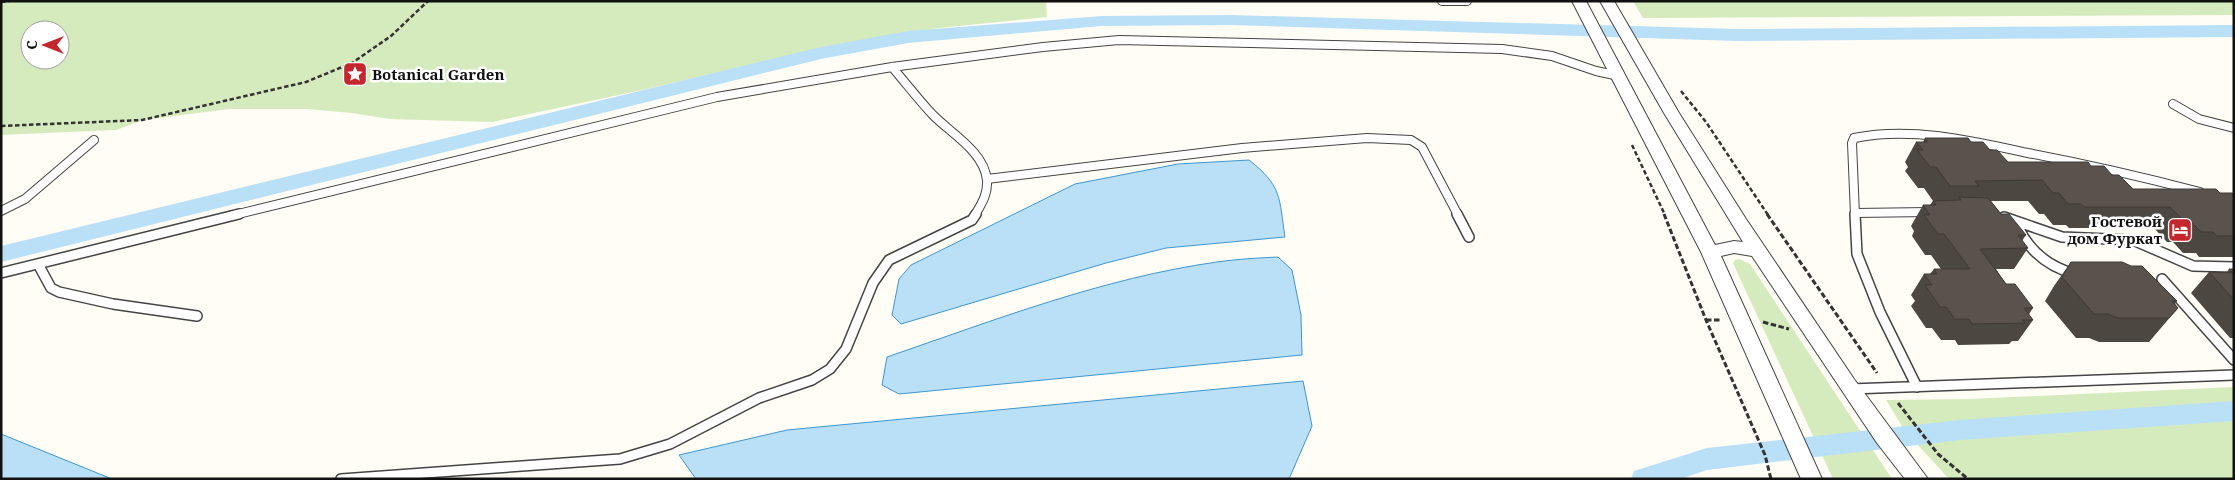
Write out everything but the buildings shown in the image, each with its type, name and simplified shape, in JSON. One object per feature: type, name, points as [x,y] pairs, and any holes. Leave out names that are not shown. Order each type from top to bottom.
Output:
[{"type":"street","points":[[1581,6],[1710,252],[1812,479]]},
{"type":"street","points":[[1610,6],[1722,198],[1851,389],[1900,458],[1918,479]]},
{"type":"street","points":[[1710,252],[1734,247],[1758,251]]},
{"type":"lane","points":[[1442,1],[1467,1]]},
{"type":"lane","points":[[1,273],[717,97],[892,68],[1044,47],[1119,40],[1536,52],[1566,60],[1602,75],[1616,71]]},
{"type":"lane","points":[[341,479],[620,459],[657,449],[760,397],[817,377],[836,363],[847,350],[872,282],[882,267],[889,260],[972,220],[987,194],[987,179],[983,165],[968,147],[932,114],[892,68]]},
{"type":"lane","points":[[2173,104],[2199,119],[2234,128]]},
{"type":"lane","points":[[1917,387],[1880,312],[1860,266],[1857,254],[1854,213],[1852,143],[1854,138],[1868,135],[1932,135],[1961,139],[2124,172],[2211,194]]},
{"type":"lane","points":[[987,179],[1242,148],[1367,138],[1398,138],[1411,140],[1422,147],[1469,237]]},
{"type":"lane","points":[[1,211],[25,199],[94,140]]},
{"type":"lane","points":[[1854,213],[1939,212]]},
{"type":"lane","points":[[1994,214],[2062,237],[2133,240],[2193,266],[2234,267]]},
{"type":"lane","points":[[2018,222],[2022,236],[2041,258],[2058,268],[2085,276]]},
{"type":"lane","points":[[38,264],[51,288],[59,292],[113,304],[197,316]]},
{"type":"lane","points":[[2162,279],[2234,360]]},
{"type":"lane","points":[[1851,389],[2234,375]]},
{"type":"path","points":[[1,2],[9,1]]},
{"type":"path","points":[[1,126],[142,120],[306,82],[352,63],[391,36],[428,1]]},
{"type":"path","points":[[1677,85],[1706,122],[1925,442],[1939,457],[1968,479]]},
{"type":"path","points":[[1631,144],[1668,222],[1706,320],[1765,455],[1770,479]]},
{"type":"path","points":[[1706,320],[1723,320]]},
{"type":"path","points":[[1760,321],[1794,330]]},
{"type":"path","points":[[1836,326],[1844,326]]},
{"type":"green space","name":"Botanical Garden","points":[[1,1],[1046,1],[1047,17],[939,28],[839,44],[647,89],[492,122],[389,119],[307,109],[229,109],[143,120],[116,130],[1,135]]},
{"type":"green space","points":[[1633,1],[2234,1],[2234,15],[1643,18]]},
{"type":"green space","points":[[1739,259],[1750,264],[1892,479],[1833,479],[1733,263]]},
{"type":"green space","points":[[2234,387],[2234,479],[1949,479],[1905,431],[1886,400],[1970,399]]},
{"type":"water","points":[[1249,160],[1268,177],[1277,193],[1285,237],[1166,248],[1106,263],[901,324],[892,315],[899,279],[911,265],[1075,184],[1178,164]]},
{"type":"water","points":[[1278,257],[1292,270],[1301,315],[1302,355],[899,394],[882,385],[887,357],[1009,315],[1133,278],[1225,261]]},
{"type":"water","points":[[1303,381],[1312,426],[1289,479],[696,479],[679,455],[787,430]]},
{"type":"water","points":[[1,434],[112,479],[1,479]]},
{"type":"waterway","points":[[1,254],[821,53],[908,37],[1102,21],[1231,20],[1738,35],[2234,31]]},
{"type":"waterway","points":[[1644,479],[1707,459],[1960,430],[2234,411]]},
{"type":"place","name":"Botanical Garden","points":[[355,74]]},
{"type":"place","name":"Гостевой дом Фуркат","points":[[2180,230]]}]
